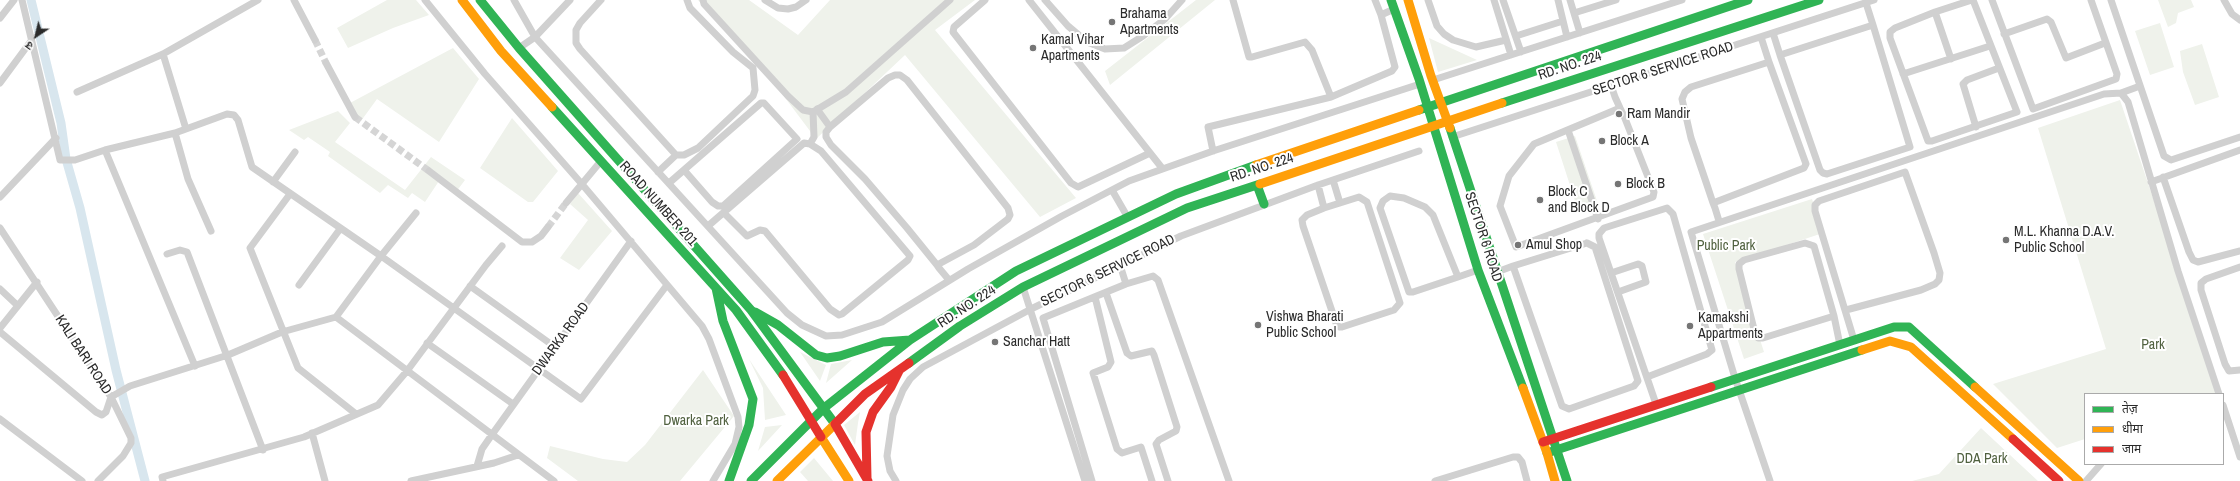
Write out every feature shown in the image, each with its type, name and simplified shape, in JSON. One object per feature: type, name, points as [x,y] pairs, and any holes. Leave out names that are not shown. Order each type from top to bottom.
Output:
[{"type":"main road","name":"ROAD NUMBER 201","points":[[462,0],[502,50],[736,310],[778,367],[810,422],[849,481]]},
{"type":"main road","name":"ROAD NUMBER 201","points":[[480,0],[519,48],[751,310],[824,408],[868,480]]},
{"type":"main road","name":"SECTOR 6 ROAD","points":[[1391,0],[1420,84],[1478,270],[1547,452],[1556,481]]},
{"type":"main road","name":"SECTOR 6 ROAD","points":[[1408,0],[1433,80],[1448,120],[1452,137],[1554,438],[1567,481]]},
{"type":"main road","name":"RD. NO. 224","points":[[751,481],[824,408],[856,381],[910,340],[1016,271],[1127,216],[1176,194],[1243,169],[1428,109],[1748,0]]},
{"type":"main road","name":"RD. NO. 224","points":[[777,481],[865,394],[960,326],[1024,287],[1187,208],[1448,120],[1819,0]]},
{"type":"main road","points":[[1258,185],[1264,204]]},
{"type":"main road","points":[[716,288],[722,321],[754,399],[749,425],[729,481]]},
{"type":"main road","points":[[751,310],[778,325],[816,354],[827,358],[840,356],[883,342],[910,340]]},
{"type":"main road","points":[[1543,442],[1894,327],[1909,327],[2079,481]]},
{"type":"main road","points":[[1547,452],[1890,341],[1911,347],[2059,481]]},
{"type":"main road","points":[[868,480],[866,432],[873,412],[891,387],[900,369]]},
{"type":"street","points":[[22,0],[56,138],[59,159],[62,161],[75,160],[105,150],[174,133],[226,114],[234,116],[238,120],[252,167],[454,307],[581,399],[584,398],[667,285]]},
{"type":"street","points":[[77,92],[163,54],[258,0]]},
{"type":"street","points":[[294,0],[314,40]]},
{"type":"street","points":[[425,0],[485,74],[631,241],[702,326],[709,340],[738,417],[739,434],[713,481]]},
{"type":"street","points":[[514,0],[535,37],[787,313],[802,325],[826,336],[842,335],[882,322],[949,280],[1062,216],[1112,190],[1162,168],[1420,84]]},
{"type":"street","points":[[519,48],[535,37],[570,0]]},
{"type":"street","points":[[601,0],[580,23],[576,30],[576,43],[676,155]]},
{"type":"street","points":[[658,172],[676,155],[684,155],[698,148],[753,96],[755,90],[753,68],[733,52],[690,8],[687,0]]},
{"type":"street","points":[[765,0],[778,8],[788,9],[796,7],[806,0]]},
{"type":"street","points":[[695,12],[703,2],[788,96],[803,110],[815,111],[846,92],[950,0]]},
{"type":"street","points":[[985,0],[954,27],[952,32],[1071,183],[1078,187],[1150,153]]},
{"type":"street","points":[[1029,0],[1162,168]]},
{"type":"street","points":[[1046,0],[1068,26],[1087,42],[1105,49],[1124,48],[1143,36],[1165,19],[1182,0]]},
{"type":"street","points":[[1233,0],[1248,57],[1252,58],[1305,42],[1312,50],[1331,97]]},
{"type":"street","points":[[1213,151],[1208,127],[1331,97],[1392,71],[1395,66],[1381,15],[1375,0]]},
{"type":"street","points":[[1428,0],[1437,26],[1444,34],[1453,40],[1476,47],[1506,40]]},
{"type":"street","points":[[1494,0],[1511,54]]},
{"type":"street","points":[[1504,0],[1521,52]]},
{"type":"street","points":[[1558,0],[1567,37]]},
{"type":"street","points":[[1570,0],[1580,33]]},
{"type":"street","points":[[1574,13],[1616,0]]},
{"type":"street","points":[[1433,80],[1682,0]]},
{"type":"street","name":"SECTOR 6 SERVICE ROAD","points":[[1452,137],[1874,0]]},
{"type":"street","points":[[2017,112],[1932,142],[1928,141],[1902,74],[1890,38],[1890,32],[1895,28],[1935,12],[1973,0],[1998,68],[2017,112],[2021,122]]},
{"type":"street","points":[[1992,0],[2036,116]]},
{"type":"street","points":[[2033,109],[2114,81],[2117,74],[2091,0]]},
{"type":"street","points":[[2111,0],[2164,156],[2167,160],[2171,160],[2240,137]]},
{"type":"street","points":[[2224,0],[2232,14],[2240,20]]},
{"type":"street","points":[[0,18],[11,1]]},
{"type":"street","points":[[1773,34],[1820,170],[1823,173],[1827,174],[1907,149],[1911,144],[1866,3]]},
{"type":"street","points":[[1381,15],[1394,9]]},
{"type":"street","points":[[1935,12],[1951,60]]},
{"type":"street","points":[[2004,34],[2047,19],[2051,22],[2066,58],[2105,43]]},
{"type":"street","points":[[1516,36],[1563,21]]},
{"type":"street","points":[[1780,55],[1873,26]]},
{"type":"street","points":[[1713,203],[1804,168],[1806,164],[1761,37]]},
{"type":"street","points":[[0,83],[31,41]]},
{"type":"street","points":[[1902,74],[1951,60],[1990,46]]},
{"type":"street","points":[[163,54],[186,129]]},
{"type":"street","points":[[1720,221],[1686,119],[1682,99],[1685,92],[1699,85],[1770,62]]},
{"type":"street","points":[[326,63],[355,117]]},
{"type":"street","points":[[1976,127],[1963,84],[1967,80],[1998,68]]},
{"type":"street","points":[[937,266],[974,245],[996,230],[1008,219],[1010,215],[1008,208],[907,80],[900,75],[888,78],[830,127],[826,132],[826,138],[831,146],[865,179],[937,266],[949,280]]},
{"type":"street","points":[[1611,85],[1654,192],[1653,197],[1598,219],[1516,247],[1500,206],[1509,176],[1534,144],[1620,108]]},
{"type":"street","points":[[1770,481],[1735,378],[1692,232],[1720,221],[2036,116],[2104,94],[2121,93],[2140,86]]},
{"type":"street","points":[[2121,93],[2128,102],[2178,270],[2220,393]]},
{"type":"street","points":[[669,183],[761,103],[764,103],[797,139],[723,206],[718,206],[712,202],[684,170]]},
{"type":"street","points":[[815,111],[830,127]]},
{"type":"street","points":[[810,144],[814,137],[815,111]]},
{"type":"street","points":[[1568,130],[1598,219]]},
{"type":"street","points":[[174,133],[188,178],[211,230]]},
{"type":"street","points":[[0,197],[56,138]]},
{"type":"street","points":[[708,226],[797,147],[804,143],[810,144],[821,151],[910,256],[908,260],[839,315],[830,309],[765,231],[760,230],[747,236],[724,213]]},
{"type":"street","points":[[105,150],[195,366]]},
{"type":"street","points":[[2151,182],[2240,150]]},
{"type":"street","name":"SECTOR 6 SERVICE ROAD","points":[[896,481],[890,470],[887,456],[888,438],[898,400],[910,379],[923,367],[1031,309],[1206,225],[1318,185],[1420,151]]},
{"type":"street","points":[[273,182],[295,152]]},
{"type":"street","points":[[566,204],[581,183],[601,161]]},
{"type":"street","points":[[429,171],[522,242],[532,242],[541,236],[548,227]]},
{"type":"street","points":[[1846,310],[1921,290],[1935,284],[1939,280],[1940,273],[1934,253],[1905,172],[1819,201],[1815,205],[1815,211],[1854,340]]},
{"type":"street","points":[[2163,178],[2193,260],[2198,262],[2240,251]]},
{"type":"street","points":[[1333,180],[1340,204]]},
{"type":"street","points":[[1318,185],[1324,208]]},
{"type":"street","points":[[1112,190],[1127,216]]},
{"type":"street","points":[[290,194],[250,248],[282,332],[300,370],[356,414]]},
{"type":"street","points":[[1458,277],[1433,215],[1415,201],[1390,196],[1383,201],[1380,208],[1409,292],[1458,277],[1478,270]]},
{"type":"street","points":[[1359,197],[1367,202],[1400,303],[1394,310],[1342,327],[1339,327],[1336,323],[1302,226],[1302,220],[1307,215],[1324,208],[1359,197]]},
{"type":"street","points":[[1647,377],[1707,354],[1712,350],[1670,209],[1600,230],[1599,238],[1656,404]]},
{"type":"street","points":[[0,332],[96,412],[102,415],[106,412],[111,397],[120,390],[228,355],[282,332],[336,317],[381,256],[416,213]]},
{"type":"street","name":"KALI BARI ROAD","points":[[0,228],[37,282],[111,397],[131,443],[123,456],[98,481]]},
{"type":"street","points":[[300,285],[340,229]]},
{"type":"street","name":"DWARKA ROAD","points":[[477,466],[482,449],[631,241]]},
{"type":"street","points":[[1497,272],[1513,266],[1587,243],[1592,244],[1595,247],[1637,384],[1569,409],[1562,406],[1513,266]]},
{"type":"street","points":[[1834,316],[1763,338],[1758,338],[1755,333],[1739,264],[1744,260],[1810,243],[1814,246],[1834,316],[1840,344]]},
{"type":"street","points":[[163,481],[162,477],[239,455],[263,450],[312,434],[380,403],[407,372],[454,307],[502,246]]},
{"type":"street","points":[[167,254],[182,250],[187,252],[228,355],[263,450]]},
{"type":"street","points":[[1612,273],[1638,264],[1642,266],[1645,283],[1618,292]]},
{"type":"street","points":[[1120,265],[1126,284]]},
{"type":"street","points":[[2240,267],[2206,279],[2201,283],[2201,290],[2225,364],[2229,371],[2240,370]]},
{"type":"street","points":[[1092,481],[1043,319],[1045,316],[1150,276],[1156,277],[1158,280],[1229,481]]},
{"type":"street","points":[[0,328],[37,282]]},
{"type":"street","points":[[470,286],[555,347]]},
{"type":"street","points":[[1024,287],[1085,481]]},
{"type":"street","points":[[0,289],[17,305]]},
{"type":"street","points":[[1064,293],[1070,306]]},
{"type":"street","points":[[1106,293],[1127,353],[1131,356],[1152,351],[1154,355],[1177,427],[1176,431],[1159,440],[1156,444],[1168,481]]},
{"type":"street","points":[[1095,297],[1111,362],[1110,366],[1094,371],[1093,374],[1117,449],[1122,453],[1141,446],[1152,481]]},
{"type":"street","points":[[336,317],[491,436],[554,481]]},
{"type":"street","points":[[427,343],[513,404]]},
{"type":"street","points":[[2224,410],[2240,457]]},
{"type":"street","points":[[0,419],[82,481]]},
{"type":"street","points":[[312,434],[325,481]]},
{"type":"street","points":[[410,481],[518,455]]},
{"type":"street","points":[[1435,481],[1513,457],[1518,457],[1522,462],[1527,481]]},
{"type":"street","points":[[2086,481],[2100,465]]},
{"type":"green space","points":[[387,0],[416,0],[429,15],[393,28],[348,48],[337,28]]},
{"type":"green space","points":[[698,0],[749,0],[798,35],[830,0],[975,0],[935,30],[1076,198],[1040,217],[905,55],[816,139],[774,83]]},
{"type":"green space","points":[[1196,0],[1215,0],[1110,85],[1105,71]]},
{"type":"green space","points":[[2158,0],[2191,0],[2194,7],[2178,13],[2176,23],[2168,27]]},
{"type":"green space","points":[[2160,23],[2174,67],[2150,75],[2135,31]]},
{"type":"green space","points":[[1429,38],[1477,60],[1438,72]]},
{"type":"green space","points":[[2202,44],[2219,97],[2195,105],[2183,72],[2180,51]]},
{"type":"green space","points":[[453,48],[479,79],[439,142],[377,99],[361,121],[350,103]]},
{"type":"green space","name":"Park","points":[[2120,100],[2219,393],[2084,393],[2084,439],[2057,448],[1993,384],[2106,349],[2038,128]]},
{"type":"green space","points":[[338,111],[350,123],[335,142],[405,190],[431,157],[465,180],[456,192],[439,181],[425,202],[412,193],[408,198],[388,185],[380,193],[328,156],[330,152],[308,137],[304,140],[289,130]]},
{"type":"green space","points":[[512,118],[558,171],[533,202],[528,202],[480,168]]},
{"type":"green space","points":[[1575,136],[1597,201],[1577,207],[1556,142]]},
{"type":"green space","points":[[578,193],[612,231],[579,270],[560,258],[588,220],[570,204]]},
{"type":"green space","name":"Public Park","points":[[1812,199],[1823,233],[1735,262],[1764,352],[1744,359],[1703,234]]},
{"type":"green space","points":[[800,352],[826,365],[820,381]]},
{"type":"green space","points":[[749,359],[786,415],[765,420],[763,388]]},
{"type":"green space","points":[[852,360],[826,383],[831,364]]},
{"type":"green space","name":"Dwarka Park","points":[[703,370],[734,416],[680,481],[578,481],[547,458],[550,446],[603,459],[627,462],[645,445]]},
{"type":"green space","points":[[860,412],[858,423],[855,445],[844,425]]},
{"type":"green space","points":[[782,425],[758,451],[765,427]]},
{"type":"green space","name":"DDA Park","points":[[1981,428],[2038,481],[1912,481],[1939,474]]},
{"type":"green space","points":[[814,458],[833,481],[808,481],[800,472]]},
{"type":"waterway","points":[[31,0],[61,123],[66,159],[80,208],[116,370],[145,481]]},
{"type":"tunnel","points":[[315,40],[326,63]]},
{"type":"tunnel","points":[[355,117],[429,171]]},
{"type":"tunnel","points":[[548,227],[566,203]]},
{"type":"traffic: fast","points":[[480,0],[519,48],[751,310],[835,424],[834,425]]},
{"type":"traffic: fast","points":[[1391,0],[1419,79],[1478,270],[1523,388]]},
{"type":"traffic: fast","points":[[1419,110],[1748,0]]},
{"type":"traffic: fast","points":[[1502,103],[1819,0]]},
{"type":"traffic: fast","points":[[552,107],[736,310],[783,375]]},
{"type":"traffic: fast","points":[[1450,128],[1567,481]]},
{"type":"traffic: fast","points":[[824,408],[910,340],[1016,271],[1176,194],[1256,165]]},
{"type":"traffic: fast","points":[[909,363],[960,326],[1023,287],[1187,208],[1260,184]]},
{"type":"traffic: fast","points":[[1257,185],[1264,204]]},
{"type":"traffic: fast","points":[[716,288],[723,321],[753,399],[749,425],[729,481]]},
{"type":"traffic: fast","points":[[755,312],[778,325],[816,355],[827,358],[840,356],[883,342],[910,340]]},
{"type":"traffic: fast","points":[[1711,387],[1894,327],[1909,327],[1975,387]]},
{"type":"traffic: fast","points":[[1547,453],[1862,350]]},
{"type":"traffic: fast","points":[[751,481],[824,408]]},
{"type":"traffic: slow","points":[[462,0],[501,51],[552,107]]},
{"type":"traffic: slow","points":[[1408,0],[1431,76],[1450,128]]},
{"type":"traffic: slow","points":[[1260,184],[1502,103]]},
{"type":"traffic: slow","points":[[1256,165],[1419,110]]},
{"type":"traffic: slow","points":[[1862,350],[1890,341],[1911,347],[2013,439]]},
{"type":"traffic: slow","points":[[1975,387],[2079,481]]},
{"type":"traffic: slow","points":[[1523,388],[1547,453],[1555,481]]},
{"type":"traffic: slow","points":[[777,481],[834,425]]},
{"type":"traffic: slow","points":[[821,437],[849,481]]},
{"type":"traffic: jam","points":[[868,481],[835,424],[865,394],[909,363]]},
{"type":"traffic: jam","points":[[867,478],[866,432],[873,412],[891,387],[899,371]]},
{"type":"traffic: jam","points":[[783,375],[821,437]]},
{"type":"traffic: jam","points":[[1543,442],[1711,387]]},
{"type":"traffic: jam","points":[[2013,439],[2059,481]]},
{"type":"place","name":"Brahama Apartments","points":[[1112,22]]},
{"type":"place","name":"Kamal Vihar Apartments","points":[[1033,48]]},
{"type":"place","name":"Ram Mandir","points":[[1619,114]]},
{"type":"place","name":"Block A","points":[[1602,141]]},
{"type":"place","name":"Block B","points":[[1618,184]]},
{"type":"place","name":"Block C and Block D","points":[[1540,200]]},
{"type":"place","name":"M.L. Khanna D.A.V. Public School","points":[[2006,240]]},
{"type":"place","name":"Amul Shop","points":[[1518,245]]},
{"type":"place","name":"Vishwa Bharati Public School","points":[[1258,325]]},
{"type":"place","name":"Kamakshi Appartments","points":[[1690,326]]},
{"type":"place","name":"Sanchar Hatt","points":[[995,342]]}]
